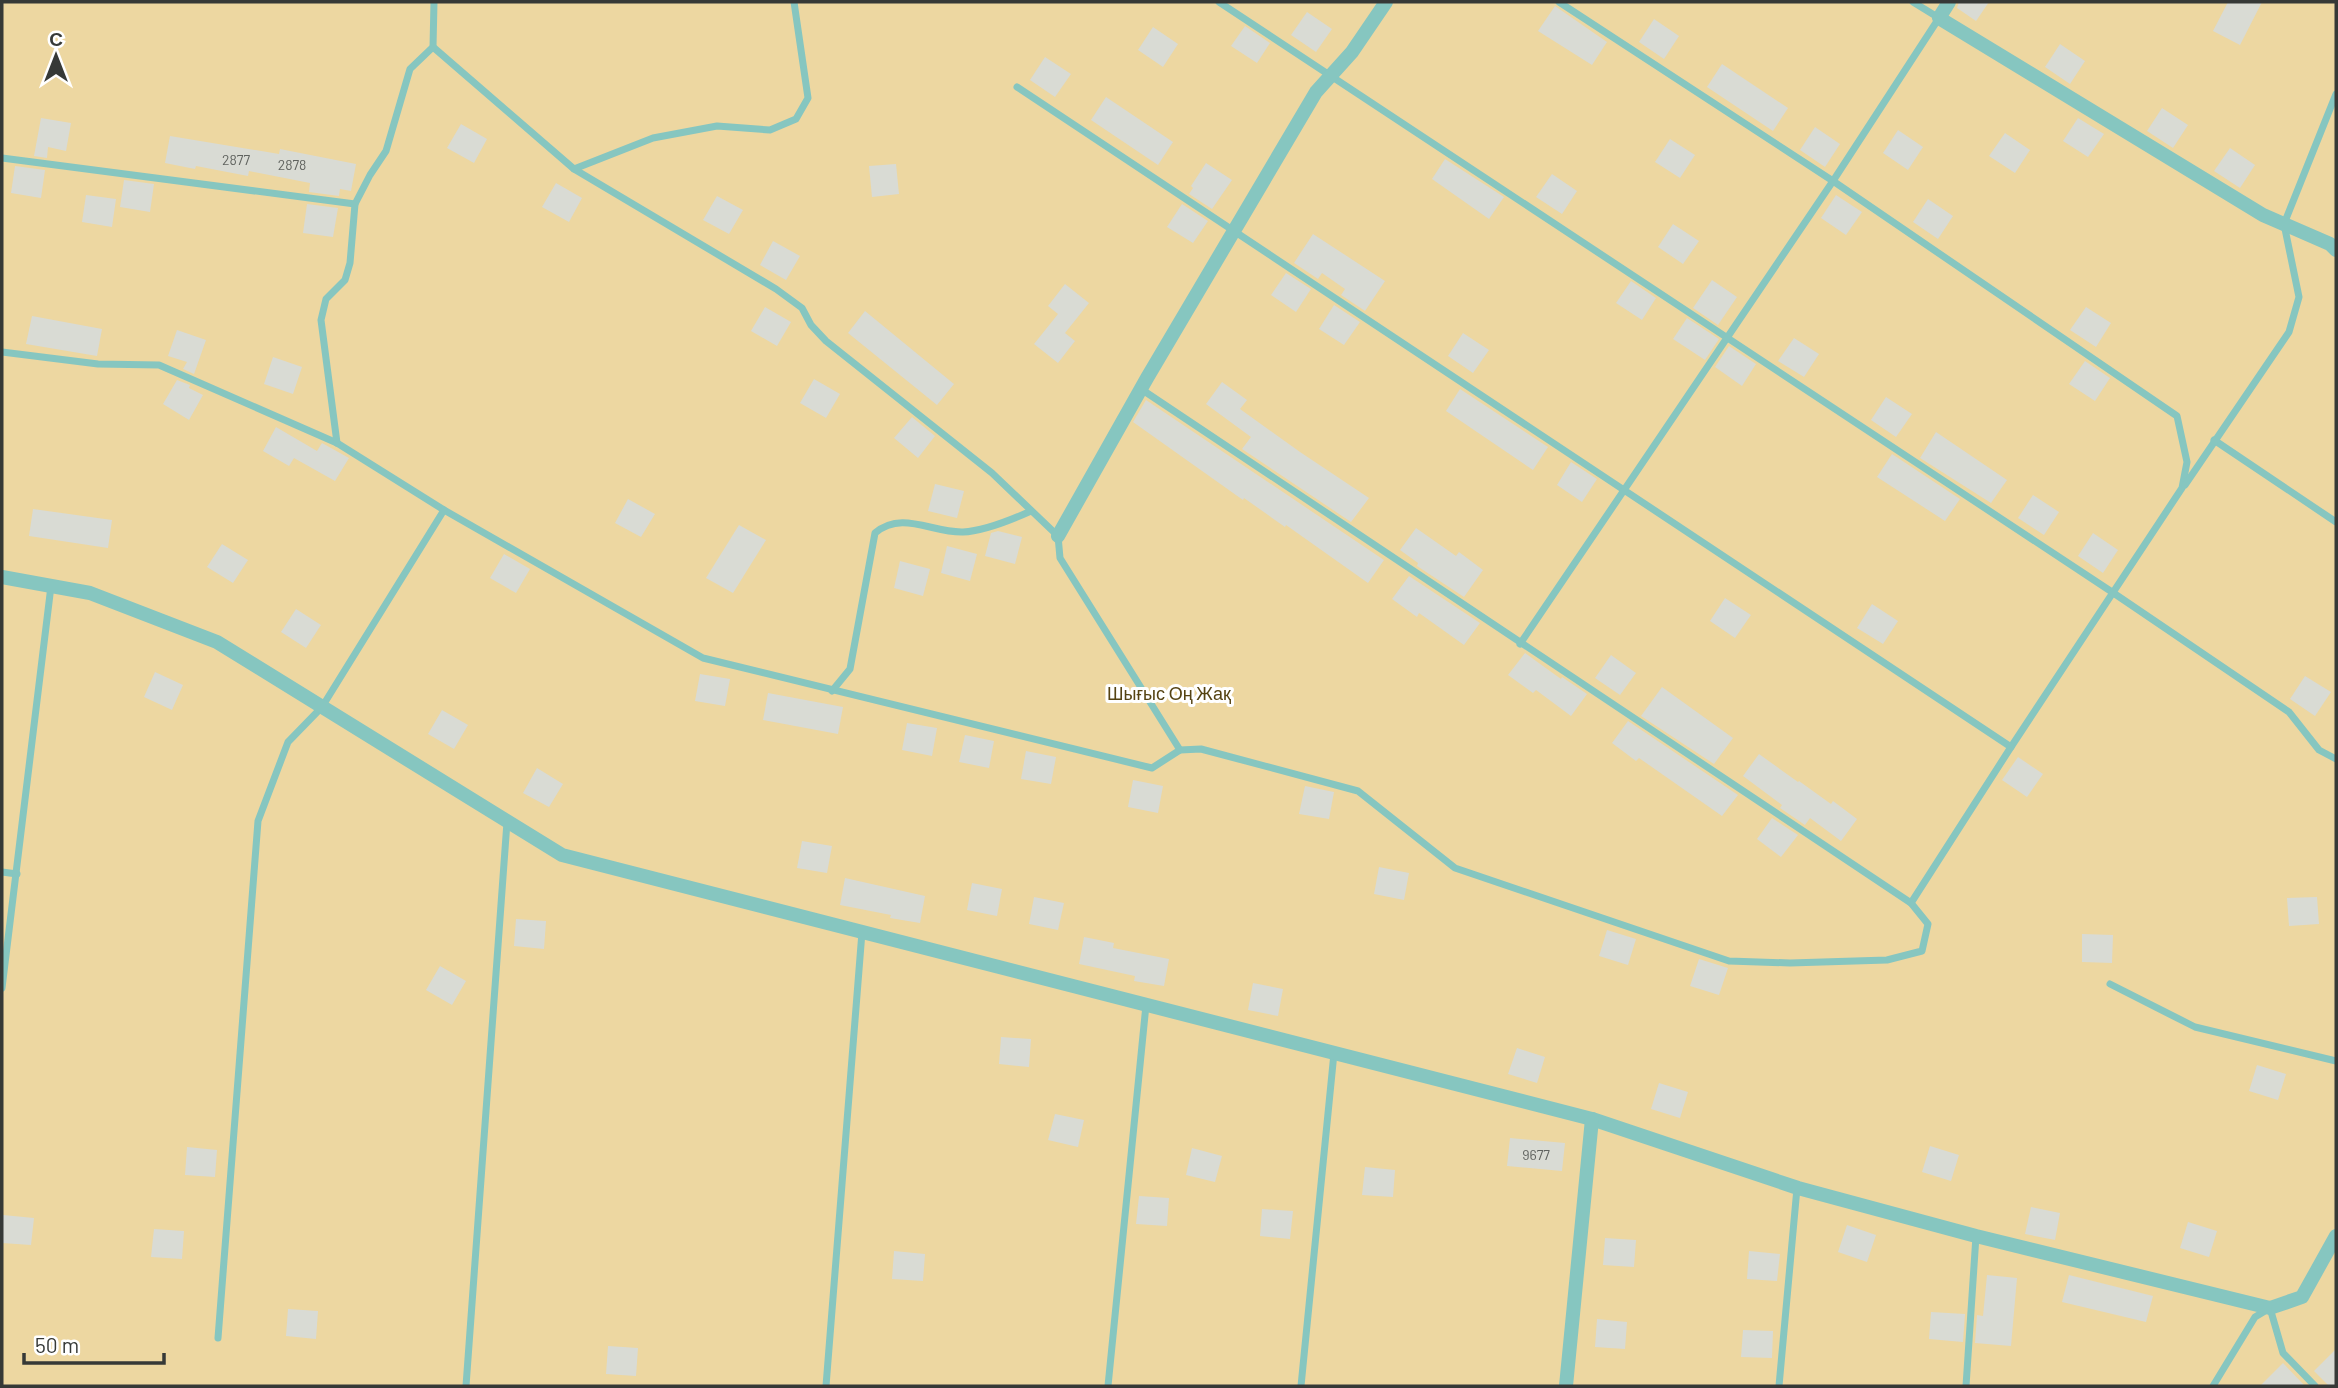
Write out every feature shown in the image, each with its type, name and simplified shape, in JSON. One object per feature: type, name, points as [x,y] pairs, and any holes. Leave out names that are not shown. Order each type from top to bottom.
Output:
[{"type":"street","points":[[1058,536],[1140,389],[1235,233],[1316,92],[1352,52],[1386,2]]},
{"type":"street","points":[[1949,2],[1939,18],[2263,215],[2330,244],[2336,250]]},
{"type":"street","points":[[2,577],[90,593],[217,642],[562,855],[1591,1119],[1798,1188],[1976,1236],[2270,1308],[2302,1297],[2336,1236]]},
{"type":"street","points":[[1566,1386],[1591,1119]]},
{"type":"lane","points":[[337,443],[321,320],[326,299],[345,280],[350,263],[355,204],[386,151],[410,69],[433,47],[434,2]]},
{"type":"lane","points":[[574,169],[653,138],[717,126],[770,130],[796,120],[808,98],[794,2]]},
{"type":"lane","points":[[1219,2],[2112,592],[2289,712],[2319,750],[2336,760]]},
{"type":"lane","points":[[1559,2],[1833,181],[2177,416],[2187,462],[2182,488]]},
{"type":"lane","points":[[1520,644],[1833,181],[1939,18],[1913,2]]},
{"type":"lane","points":[[433,47],[574,169],[776,289],[802,308],[811,326],[827,341],[992,473],[1058,536],[1060,558],[1180,750]]},
{"type":"lane","points":[[1017,88],[2011,747]]},
{"type":"lane","points":[[1911,903],[2112,592],[2289,332],[2298,297],[2284,224],[2336,94]]},
{"type":"lane","points":[[2,158],[355,204]]},
{"type":"lane","points":[[2,352],[98,364],[159,365],[337,443],[444,510],[703,658],[1152,768],[1180,750],[1201,749],[1358,791],[1455,868],[1729,961],[1790,964],[1887,960],[1922,951],[1928,924],[1911,903],[1140,389]]},
{"type":"lane","points":[[2214,440],[2336,522]]},
{"type":"lane","points":[[218,1338],[258,821],[288,742],[322,707],[444,510]]},
{"type":"lane","points":[[832,691],[849,669],[875,533],[885,524],[898,521],[962,532],[1012,519],[1031,511]]},
{"type":"lane","points":[[2,988],[51,586]]},
{"type":"lane","points":[[466,1386],[508,821]]},
{"type":"lane","points":[[2,872],[17,874]]},
{"type":"lane","points":[[826,1386],[862,932]]},
{"type":"lane","points":[[2110,984],[2195,1027],[2336,1061]]},
{"type":"lane","points":[[1108,1386],[1146,1004]]},
{"type":"lane","points":[[1301,1386],[1334,1053]]},
{"type":"lane","points":[[1779,1386],[1798,1188]]},
{"type":"lane","points":[[1966,1386],[1976,1236]]},
{"type":"lane","points":[[2213,1386],[2255,1317],[2270,1308],[2283,1353],[2315,1386]]},
{"type":"green space","name":"Шығыс Оң Жақ","points":[[2,2],[2336,2],[2336,1386],[2,1386]]},
{"type":"building","points":[[1959,2],[1989,2],[1976,21],[1957,8]]},
{"type":"building","points":[[2228,2],[2262,2],[2240,45],[2213,31]]},
{"type":"building","points":[[1555,6],[1607,42],[1592,65],[1538,31]]},
{"type":"building","points":[[1307,12],[1332,29],[1316,52],[1291,35]]},
{"type":"building","points":[[1654,19],[1679,36],[1664,59],[1639,42]]},
{"type":"building","points":[[1245,26],[1270,43],[1257,63],[1231,46]]},
{"type":"building","points":[[1153,27],[1178,44],[1163,67],[1138,50]]},
{"type":"building","points":[[2060,44],[2085,61],[2070,84],[2045,67]]},
{"type":"building","points":[[1045,57],[1071,74],[1055,97],[1030,80]]},
{"type":"building","points":[[1722,64],[1788,108],[1773,131],[1707,87]]},
{"type":"building","points":[[1106,97],[1173,142],[1158,165],[1091,120]]},
{"type":"building","points":[[2162,108],[2188,125],[2173,148],[2147,131]]},
{"type":"building","points":[[41,118],[71,123],[66,151],[48,147],[47,158],[34,156]]},
{"type":"building","points":[[2078,118],[2104,134],[2088,157],[2063,141]]},
{"type":"building","points":[[461,124],[487,139],[474,163],[447,148]]},
{"type":"building","points":[[1815,127],[1840,144],[1825,167],[1800,150]]},
{"type":"building","points":[[1898,130],[1923,147],[1908,170],[1883,153]]},
{"type":"building","points":[[2005,133],[2030,150],[2015,173],[1989,156]]},
{"type":"building","points":[[170,136],[279,154],[280,149],[356,164],[351,191],[340,189],[339,196],[309,192],[310,183],[249,171],[248,176],[165,163]]},
{"type":"building","points":[[1670,139],[1695,155],[1680,178],[1655,162]]},
{"type":"building","points":[[2230,148],[2255,165],[2240,188],[2214,171]]},
{"type":"building","points":[[1445,159],[1504,197],[1489,219],[1432,179]]},
{"type":"building","points":[[1206,163],[1232,180],[1212,209],[1189,194]]},
{"type":"building","points":[[896,164],[899,194],[872,197],[869,166]]},
{"type":"building","points":[[15,166],[45,170],[41,198],[11,193]]},
{"type":"building","points":[[1552,174],[1577,191],[1562,214],[1536,197]]},
{"type":"building","points":[[124,180],[154,184],[150,212],[120,207]]},
{"type":"building","points":[[556,183],[582,198],[569,222],[542,207]]},
{"type":"building","points":[[86,195],[116,199],[112,227],[82,222]]},
{"type":"building","points":[[1836,195],[1862,212],[1846,235],[1821,218]]},
{"type":"building","points":[[717,196],[743,210],[729,234],[703,220]]},
{"type":"building","points":[[1928,199],[1953,216],[1938,239],[1913,222]]},
{"type":"building","points":[[307,204],[338,208],[333,237],[303,233]]},
{"type":"building","points":[[1182,204],[1208,221],[1193,243],[1167,227]]},
{"type":"building","points":[[1673,224],[1699,241],[1683,264],[1658,247]]},
{"type":"building","points":[[1313,234],[1385,281],[1365,311],[1341,295],[1345,289],[1322,273],[1318,279],[1294,263]]},
{"type":"building","points":[[773,241],[800,256],[786,280],[760,265]]},
{"type":"building","points":[[1286,273],[1311,289],[1296,312],[1271,295]]},
{"type":"building","points":[[1712,280],[1737,297],[1718,325],[1693,308]]},
{"type":"building","points":[[1631,281],[1656,298],[1642,320],[1616,303]]},
{"type":"building","points":[[1065,284],[1089,303],[1065,333],[1075,341],[1058,363],[1034,344],[1058,314],[1048,306]]},
{"type":"building","points":[[1334,305],[1360,322],[1344,345],[1319,329]]},
{"type":"building","points":[[765,307],[791,322],[777,346],[751,331]]},
{"type":"building","points":[[2086,307],[2111,323],[2096,347],[2070,330]]},
{"type":"building","points":[[865,311],[954,384],[937,405],[848,333]]},
{"type":"building","points":[[32,316],[102,329],[97,356],[26,344]]},
{"type":"building","points":[[1687,318],[1719,339],[1705,360],[1673,339]]},
{"type":"building","points":[[177,330],[206,340],[194,374],[183,369],[187,362],[168,356]]},
{"type":"building","points":[[1463,333],[1489,350],[1473,373],[1448,356]]},
{"type":"building","points":[[1794,338],[1819,354],[1804,377],[1778,361]]},
{"type":"building","points":[[1729,346],[1756,364],[1742,386],[1715,367]]},
{"type":"building","points":[[273,357],[302,367],[293,394],[264,384]]},
{"type":"building","points":[[2085,361],[2110,378],[2095,401],[2069,384]]},
{"type":"building","points":[[814,379],[840,394],[826,418],[800,403]]},
{"type":"building","points":[[177,380],[190,385],[189,388],[203,395],[189,420],[163,404]]},
{"type":"building","points":[[1222,382],[1247,400],[1240,409],[1369,498],[1351,522],[1242,449],[1251,437],[1206,404]]},
{"type":"building","points":[[1460,389],[1548,447],[1533,470],[1446,411]]},
{"type":"building","points":[[1886,397],[1912,414],[1896,437],[1871,420]]},
{"type":"building","points":[[1146,400],[1384,560],[1368,583],[1286,525],[1285,527],[1244,498],[1243,500],[1133,422]]},
{"type":"building","points":[[912,417],[935,436],[918,458],[894,438]]},
{"type":"building","points":[[276,427],[317,451],[322,443],[349,458],[335,481],[294,458],[289,466],[263,451]]},
{"type":"building","points":[[1936,432],[2007,480],[1991,503],[1920,458]]},
{"type":"building","points":[[1892,454],[1960,499],[1945,521],[1877,477]]},
{"type":"building","points":[[1571,462],[1597,479],[1582,502],[1557,485]]},
{"type":"building","points":[[935,484],[964,491],[957,518],[928,511]]},
{"type":"building","points":[[2033,495],[2059,512],[2044,535],[2018,518]]},
{"type":"building","points":[[628,499],[655,514],[641,537],[615,523]]},
{"type":"building","points":[[33,509],[112,520],[108,548],[29,536]]},
{"type":"building","points":[[739,525],[766,540],[733,593],[706,578]]},
{"type":"building","points":[[1416,528],[1456,556],[1459,552],[1483,570],[1464,597],[1417,566],[1418,563],[1400,550]]},
{"type":"building","points":[[998,531],[1022,537],[1015,564],[985,556],[991,533]]},
{"type":"building","points":[[2093,533],[2118,550],[2103,573],[2078,556]]},
{"type":"building","points":[[222,544],[248,560],[233,583],[207,567]]},
{"type":"building","points":[[947,546],[977,554],[970,581],[941,573]]},
{"type":"building","points":[[504,554],[530,569],[516,593],[490,578]]},
{"type":"building","points":[[900,561],[930,569],[923,596],[894,588]]},
{"type":"building","points":[[1409,576],[1480,623],[1464,645],[1419,613],[1417,617],[1392,599]]},
{"type":"building","points":[[1725,598],[1751,615],[1735,638],[1710,621]]},
{"type":"building","points":[[1872,604],[1898,621],[1883,644],[1857,628]]},
{"type":"building","points":[[296,609],[321,625],[306,648],[281,632]]},
{"type":"building","points":[[1525,653],[1587,694],[1571,716],[1536,690],[1533,693],[1508,675]]},
{"type":"building","points":[[1611,655],[1636,673],[1620,695],[1595,678]]},
{"type":"building","points":[[155,672],[183,685],[172,710],[144,697]]},
{"type":"building","points":[[700,674],[730,679],[725,706],[695,701]]},
{"type":"building","points":[[2305,676],[2331,692],[2315,716],[2290,699]]},
{"type":"building","points":[[1662,687],[1733,738],[1714,764],[1641,716]]},
{"type":"building","points":[[768,693],[843,707],[838,734],[763,720]]},
{"type":"building","points":[[442,710],[468,725],[454,749],[428,734]]},
{"type":"building","points":[[1628,721],[1738,795],[1722,816],[1639,758],[1636,761],[1612,743]]},
{"type":"building","points":[[907,723],[937,728],[932,756],[902,750]]},
{"type":"building","points":[[965,735],[994,741],[989,768],[959,762]]},
{"type":"building","points":[[1026,751],[1056,757],[1051,784],[1021,779]]},
{"type":"building","points":[[1759,754],[1857,819],[1841,841],[1810,818],[1805,825],[1780,808],[1782,805],[1743,776]]},
{"type":"building","points":[[2018,757],[2043,774],[2027,797],[2002,780]]},
{"type":"building","points":[[537,768],[563,784],[549,807],[523,793]]},
{"type":"building","points":[[1133,780],[1163,786],[1158,813],[1128,807]]},
{"type":"building","points":[[1305,786],[1334,792],[1329,819],[1299,814]]},
{"type":"building","points":[[1772,818],[1798,835],[1781,857],[1757,839]]},
{"type":"building","points":[[802,841],[832,846],[827,873],[797,868]]},
{"type":"building","points":[[1379,867],[1409,873],[1404,900],[1374,894]]},
{"type":"building","points":[[845,878],[925,896],[920,923],[840,905]]},
{"type":"building","points":[[972,883],[1002,889],[997,916],[967,910]]},
{"type":"building","points":[[1034,897],[1064,903],[1058,930],[1029,924]]},
{"type":"building","points":[[2317,897],[2319,924],[2289,926],[2287,898]]},
{"type":"building","points":[[516,919],[546,921],[544,949],[514,946]]},
{"type":"building","points":[[1607,930],[1636,939],[1628,965],[1599,956]]},
{"type":"building","points":[[2082,934],[2113,935],[2112,963],[2082,962]]},
{"type":"building","points":[[1084,937],[1114,943],[1113,948],[1169,959],[1164,986],[1134,981],[1135,976],[1079,964]]},
{"type":"building","points":[[1699,959],[1728,968],[1719,995],[1690,986]]},
{"type":"building","points":[[440,966],[466,981],[452,1005],[426,990]]},
{"type":"building","points":[[1253,983],[1283,989],[1278,1016],[1248,1010]]},
{"type":"building","points":[[1001,1037],[1031,1039],[1029,1067],[999,1064]]},
{"type":"building","points":[[1517,1048],[1545,1057],[1537,1083],[1508,1074]]},
{"type":"building","points":[[2257,1065],[2286,1074],[2278,1100],[2249,1091]]},
{"type":"building","points":[[1659,1083],[1688,1092],[1680,1118],[1651,1109]]},
{"type":"building","points":[[1055,1114],[1084,1120],[1078,1147],[1048,1140]]},
{"type":"building","points":[[1510,1138],[1565,1143],[1562,1171],[1507,1166]]},
{"type":"building","points":[[1930,1146],[1959,1155],[1951,1181],[1922,1172]]},
{"type":"building","points":[[187,1147],[217,1150],[215,1177],[185,1175]]},
{"type":"building","points":[[1192,1148],[1222,1156],[1215,1182],[1186,1175]]},
{"type":"building","points":[[1365,1167],[1395,1170],[1393,1197],[1362,1195]]},
{"type":"building","points":[[1139,1196],[1169,1198],[1167,1226],[1136,1224]]},
{"type":"building","points":[[2031,1207],[2060,1213],[2055,1240],[2025,1234]]},
{"type":"building","points":[[1262,1209],[1293,1211],[1290,1239],[1260,1236]]},
{"type":"building","points":[[3,1215],[34,1218],[31,1245],[2,1243]]},
{"type":"building","points":[[2188,1222],[2217,1231],[2209,1257],[2180,1248]]},
{"type":"building","points":[[1847,1225],[1876,1235],[1867,1262],[1838,1252]]},
{"type":"building","points":[[154,1229],[184,1231],[182,1259],[151,1257]]},
{"type":"building","points":[[1605,1238],[1636,1240],[1634,1267],[1603,1265]]},
{"type":"building","points":[[894,1251],[925,1254],[923,1281],[892,1279]]},
{"type":"building","points":[[1749,1251],[1780,1254],[1777,1281],[1747,1279]]},
{"type":"building","points":[[1987,1275],[2017,1278],[2011,1346],[1975,1343],[1977,1315],[1983,1316]]},
{"type":"building","points":[[2069,1275],[2153,1296],[2146,1322],[2062,1302]]},
{"type":"building","points":[[288,1309],[318,1311],[316,1339],[286,1336]]},
{"type":"building","points":[[1931,1312],[1965,1314],[1963,1342],[1929,1339]]},
{"type":"building","points":[[1597,1319],[1627,1322],[1625,1349],[1595,1347]]},
{"type":"building","points":[[1743,1330],[1773,1331],[1772,1358],[1741,1357]]},
{"type":"building","points":[[608,1346],[638,1348],[636,1376],[606,1374]]},
{"type":"building","points":[[2336,1349],[2336,1386],[2329,1386],[2314,1371]]},
{"type":"building","points":[[2283,1363],[2305,1386],[2260,1386]]}]
